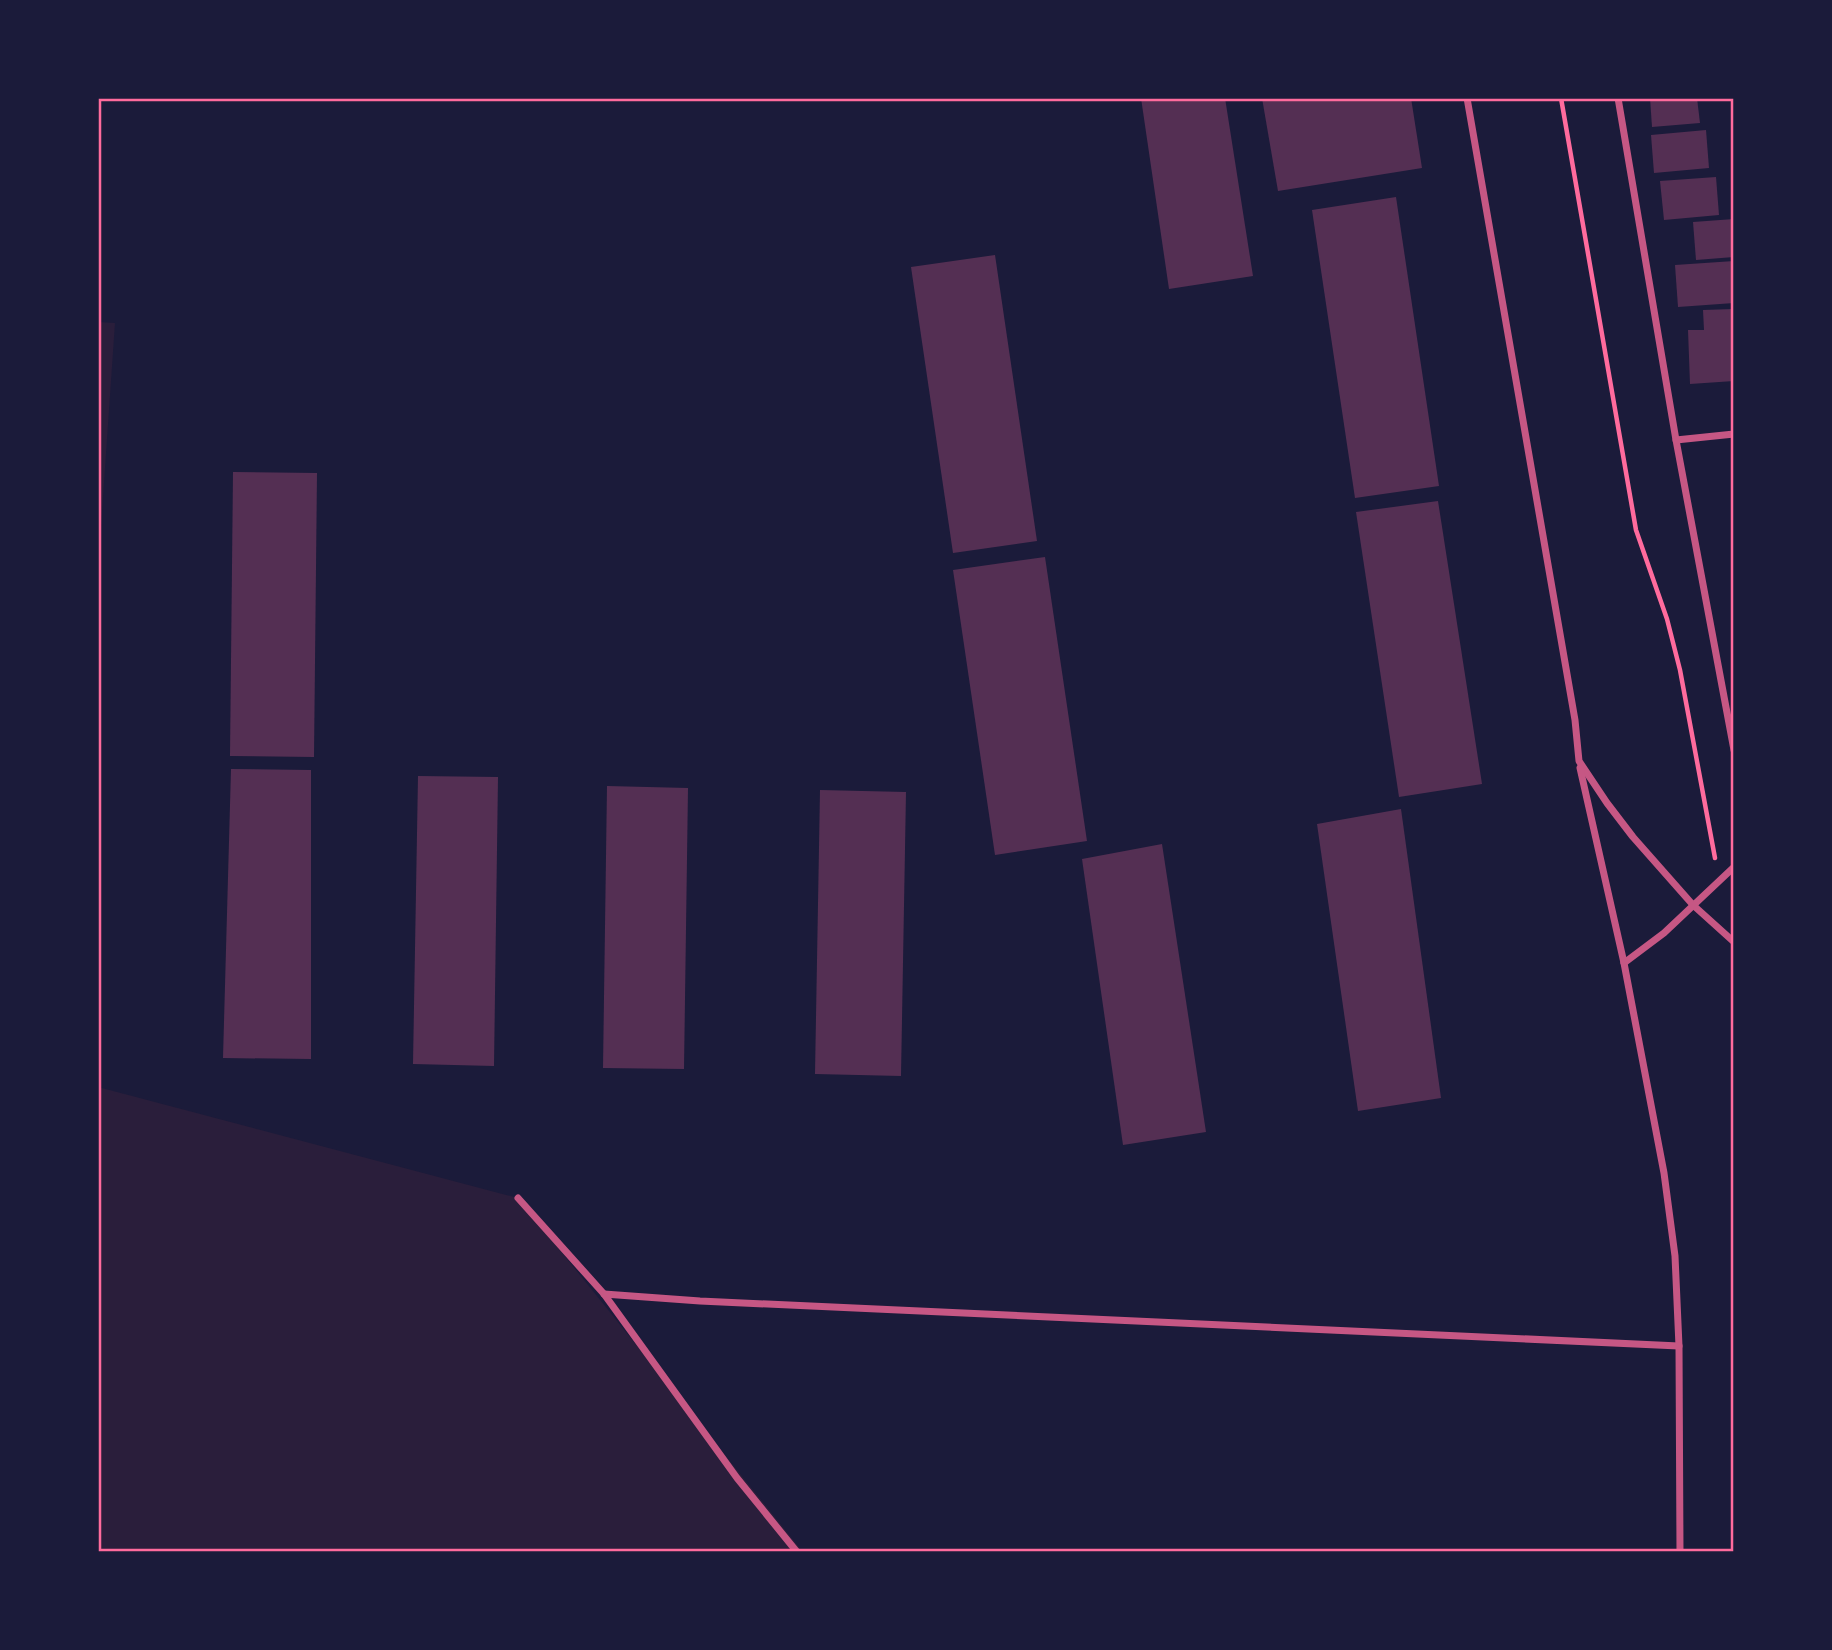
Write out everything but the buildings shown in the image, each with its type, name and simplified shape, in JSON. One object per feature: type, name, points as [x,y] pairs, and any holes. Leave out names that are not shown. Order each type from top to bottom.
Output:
[{"type":"street","points":[[1468,98],[1570,693],[1579,761],[1624,963],[1664,1173],[1675,1256],[1679,1346],[1680,1552]]},
{"type":"street","points":[[1618,98],[1676,440],[1734,750]]},
{"type":"street","points":[[1676,440],[1734,434]]},
{"type":"street","points":[[1579,761],[1633,837],[1693,905],[1734,942]]},
{"type":"street","points":[[1624,963],[1664,933],[1734,867]]},
{"type":"street","points":[[517,1198],[604,1294],[737,1478],[797,1552]]},
{"type":"street","points":[[604,1294],[700,1301],[1679,1346]]},
{"type":"path","points":[[1561,98],[1636,530],[1667,619],[1680,670],[1717,866]]},
{"type":"shaded area","points":[[98,322],[115,323],[98,570]]},
{"type":"shaded area","points":[[98,1087],[518,1198],[803,1552],[98,1552]]}]
